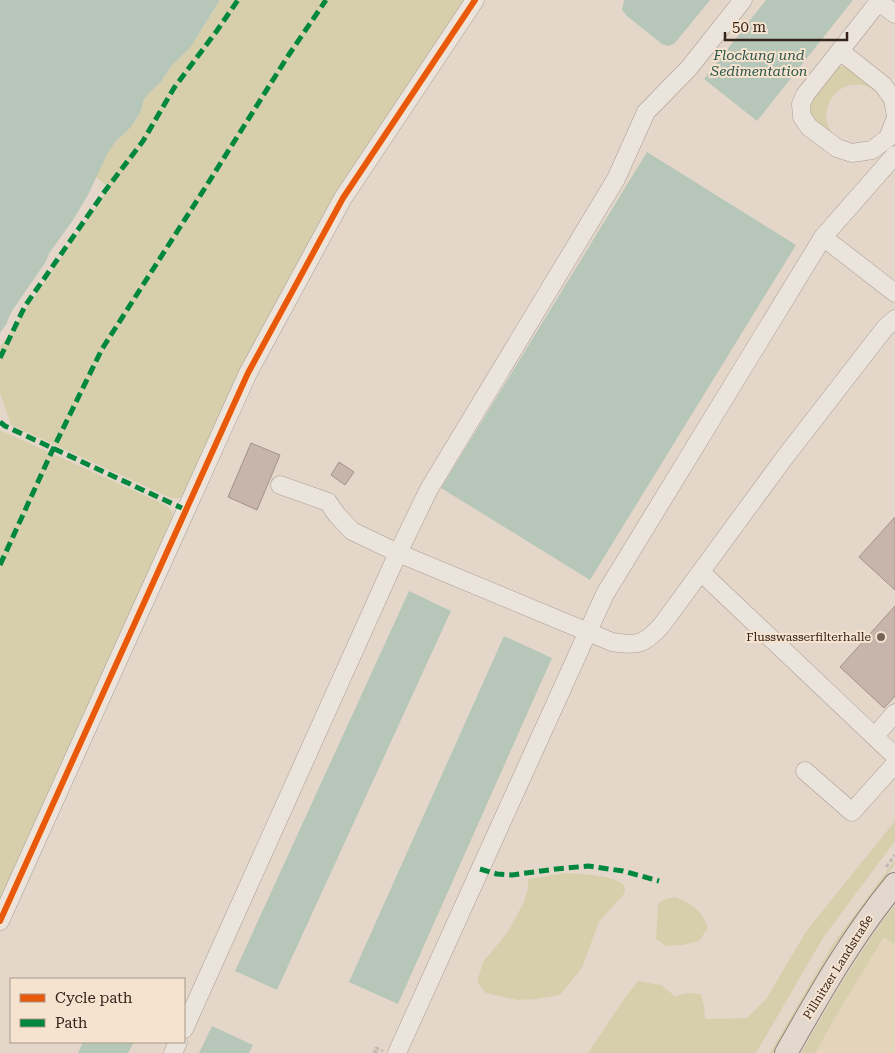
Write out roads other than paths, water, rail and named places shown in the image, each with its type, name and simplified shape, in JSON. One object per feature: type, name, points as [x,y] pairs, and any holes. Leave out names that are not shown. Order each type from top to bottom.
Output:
[{"type":"main road","name":"Pillnitzer Landstraße","points":[[786,1053],[826,983],[877,906],[895,884]]},
{"type":"lane","points":[[0,921],[248,373],[342,198],[475,0]]},
{"type":"lane","points":[[185,1027],[398,553],[429,489],[616,179],[646,112],[689,68],[743,0]]},
{"type":"lane","points":[[895,14],[880,1],[805,95],[801,104],[802,117],[809,127],[837,148],[852,153],[872,150],[888,138],[895,120]]},
{"type":"lane","points":[[840,51],[882,84],[893,100],[895,111]]},
{"type":"lane","points":[[397,1053],[605,594],[823,237],[895,155]]},
{"type":"lane","points":[[823,237],[895,293]]},
{"type":"lane","points":[[280,485],[328,502],[352,532],[398,553],[612,642],[628,645],[638,644],[647,640],[661,626],[702,573],[785,457],[885,328],[895,319]]},
{"type":"lane","points":[[702,573],[895,756]]},
{"type":"lane","points":[[875,736],[895,713]]},
{"type":"lane","points":[[805,771],[852,812],[895,764]]},
{"type":"water","points":[[0,0],[220,0],[190,48],[172,65],[160,83],[144,99],[140,113],[131,127],[116,141],[107,154],[88,195],[14,308],[0,333]]},
{"type":"water","name":"Flockung und Sedimentation","points":[[624,0],[710,0],[675,43],[669,46],[662,44],[627,16],[622,10]]},
{"type":"water","name":"Flockung und Sedimentation","points":[[766,0],[853,0],[757,121],[704,79]]},
{"type":"water","points":[[647,152],[796,245],[590,580],[441,488]]},
{"type":"water","points":[[409,591],[451,611],[277,990],[235,971]]},
{"type":"water","points":[[504,636],[552,658],[398,1004],[349,982]]},
{"type":"water","points":[[212,1026],[253,1045],[249,1053],[199,1053]]},
{"type":"water","points":[[83,1043],[133,1043],[128,1053],[78,1053]]},
{"type":"place","name":"Flusswasserfilterhalle","points":[[881,637]]}]
